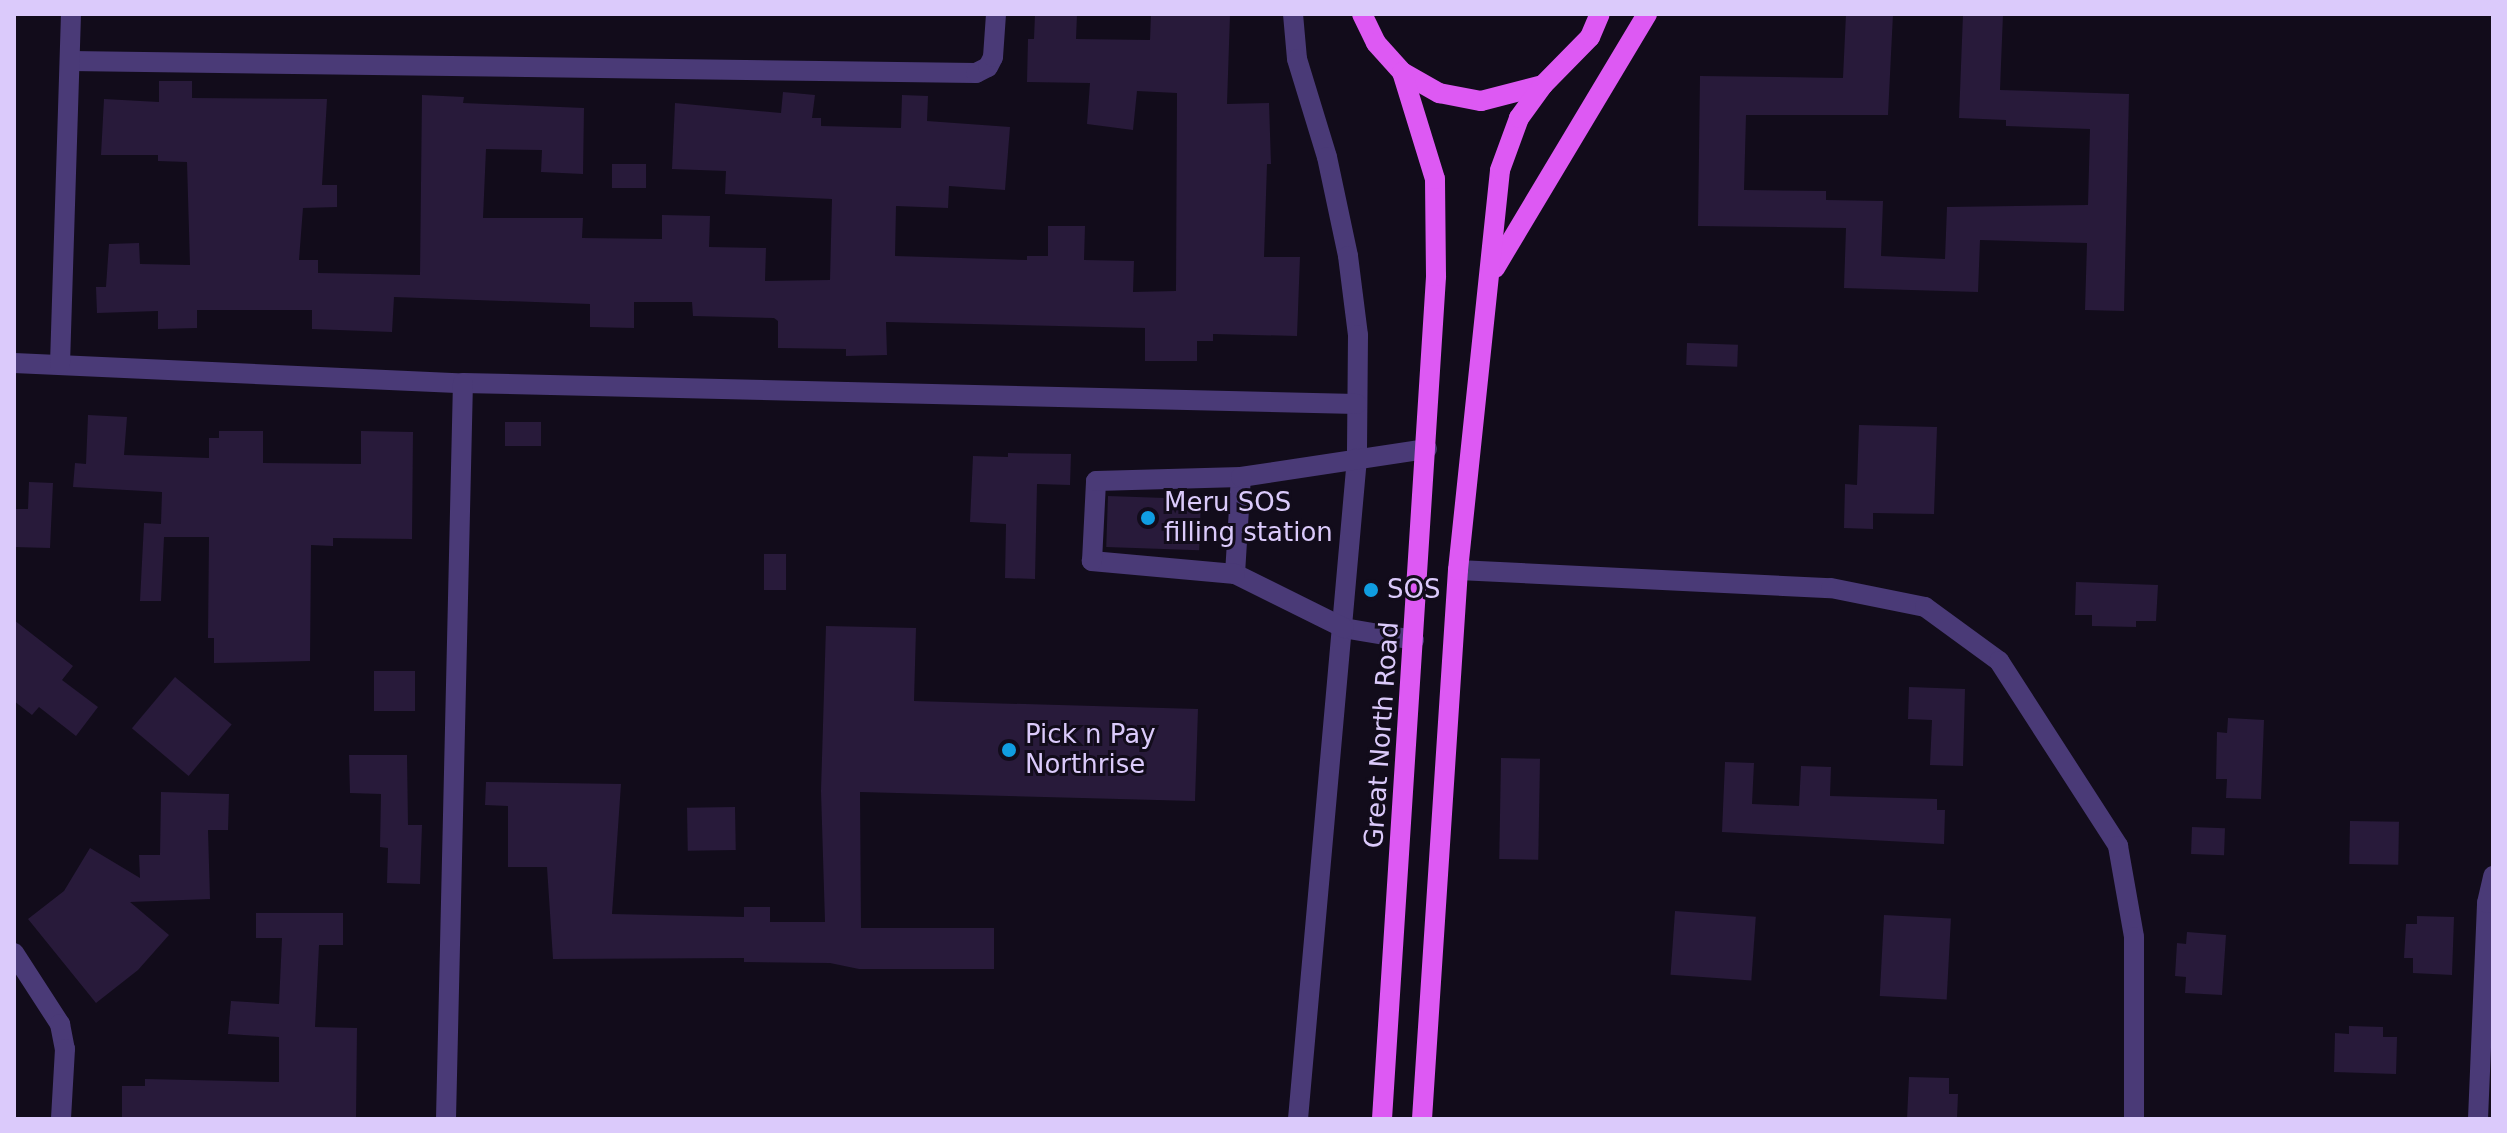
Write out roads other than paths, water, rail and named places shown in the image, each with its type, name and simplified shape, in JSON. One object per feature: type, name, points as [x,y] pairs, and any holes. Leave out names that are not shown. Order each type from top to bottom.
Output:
[{"type":"main road","points":[[1362,14],[1376,43],[1402,72],[1460,99],[1503,99],[1543,85]]},
{"type":"main road","points":[[1422,1119],[1458,570],[1500,170],[1519,118],[1543,85],[1590,37],[1600,14]]},
{"type":"main road","points":[[1491,275],[1647,14]]},
{"type":"main road","name":"Great North Road","points":[[1382,1119],[1436,276],[1435,179],[1402,72]]},
{"type":"street","points":[[60,364],[71,14]]},
{"type":"street","points":[[70,61],[976,73],[988,67],[993,57],[996,14]]},
{"type":"street","points":[[1293,14],[1297,59],[1327,157],[1348,256],[1358,335],[1357,458],[1344,628],[1298,1119]]},
{"type":"street","points":[[14,363],[463,383],[1357,404]]},
{"type":"street","points":[[446,1119],[463,383]]},
{"type":"street","points":[[1414,640],[1344,628],[1235,574],[1092,561],[1096,481],[1241,477],[1427,449]]},
{"type":"street","points":[[1235,574],[1241,477]]},
{"type":"street","points":[[1458,570],[1831,588],[1925,607],[1999,661],[2118,846],[2134,937],[2134,1119]]},
{"type":"street","points":[[2478,1119],[2487,903],[2493,876]]},
{"type":"street","points":[[14,953],[60,1024],[65,1049],[61,1119]]},
{"type":"place","name":"Meru SOS filling station","points":[[1148,518]]},
{"type":"place","name":"SOS","points":[[1371,590]]},
{"type":"place","name":"Pick n Pay Northrise","points":[[1009,750]]}]
